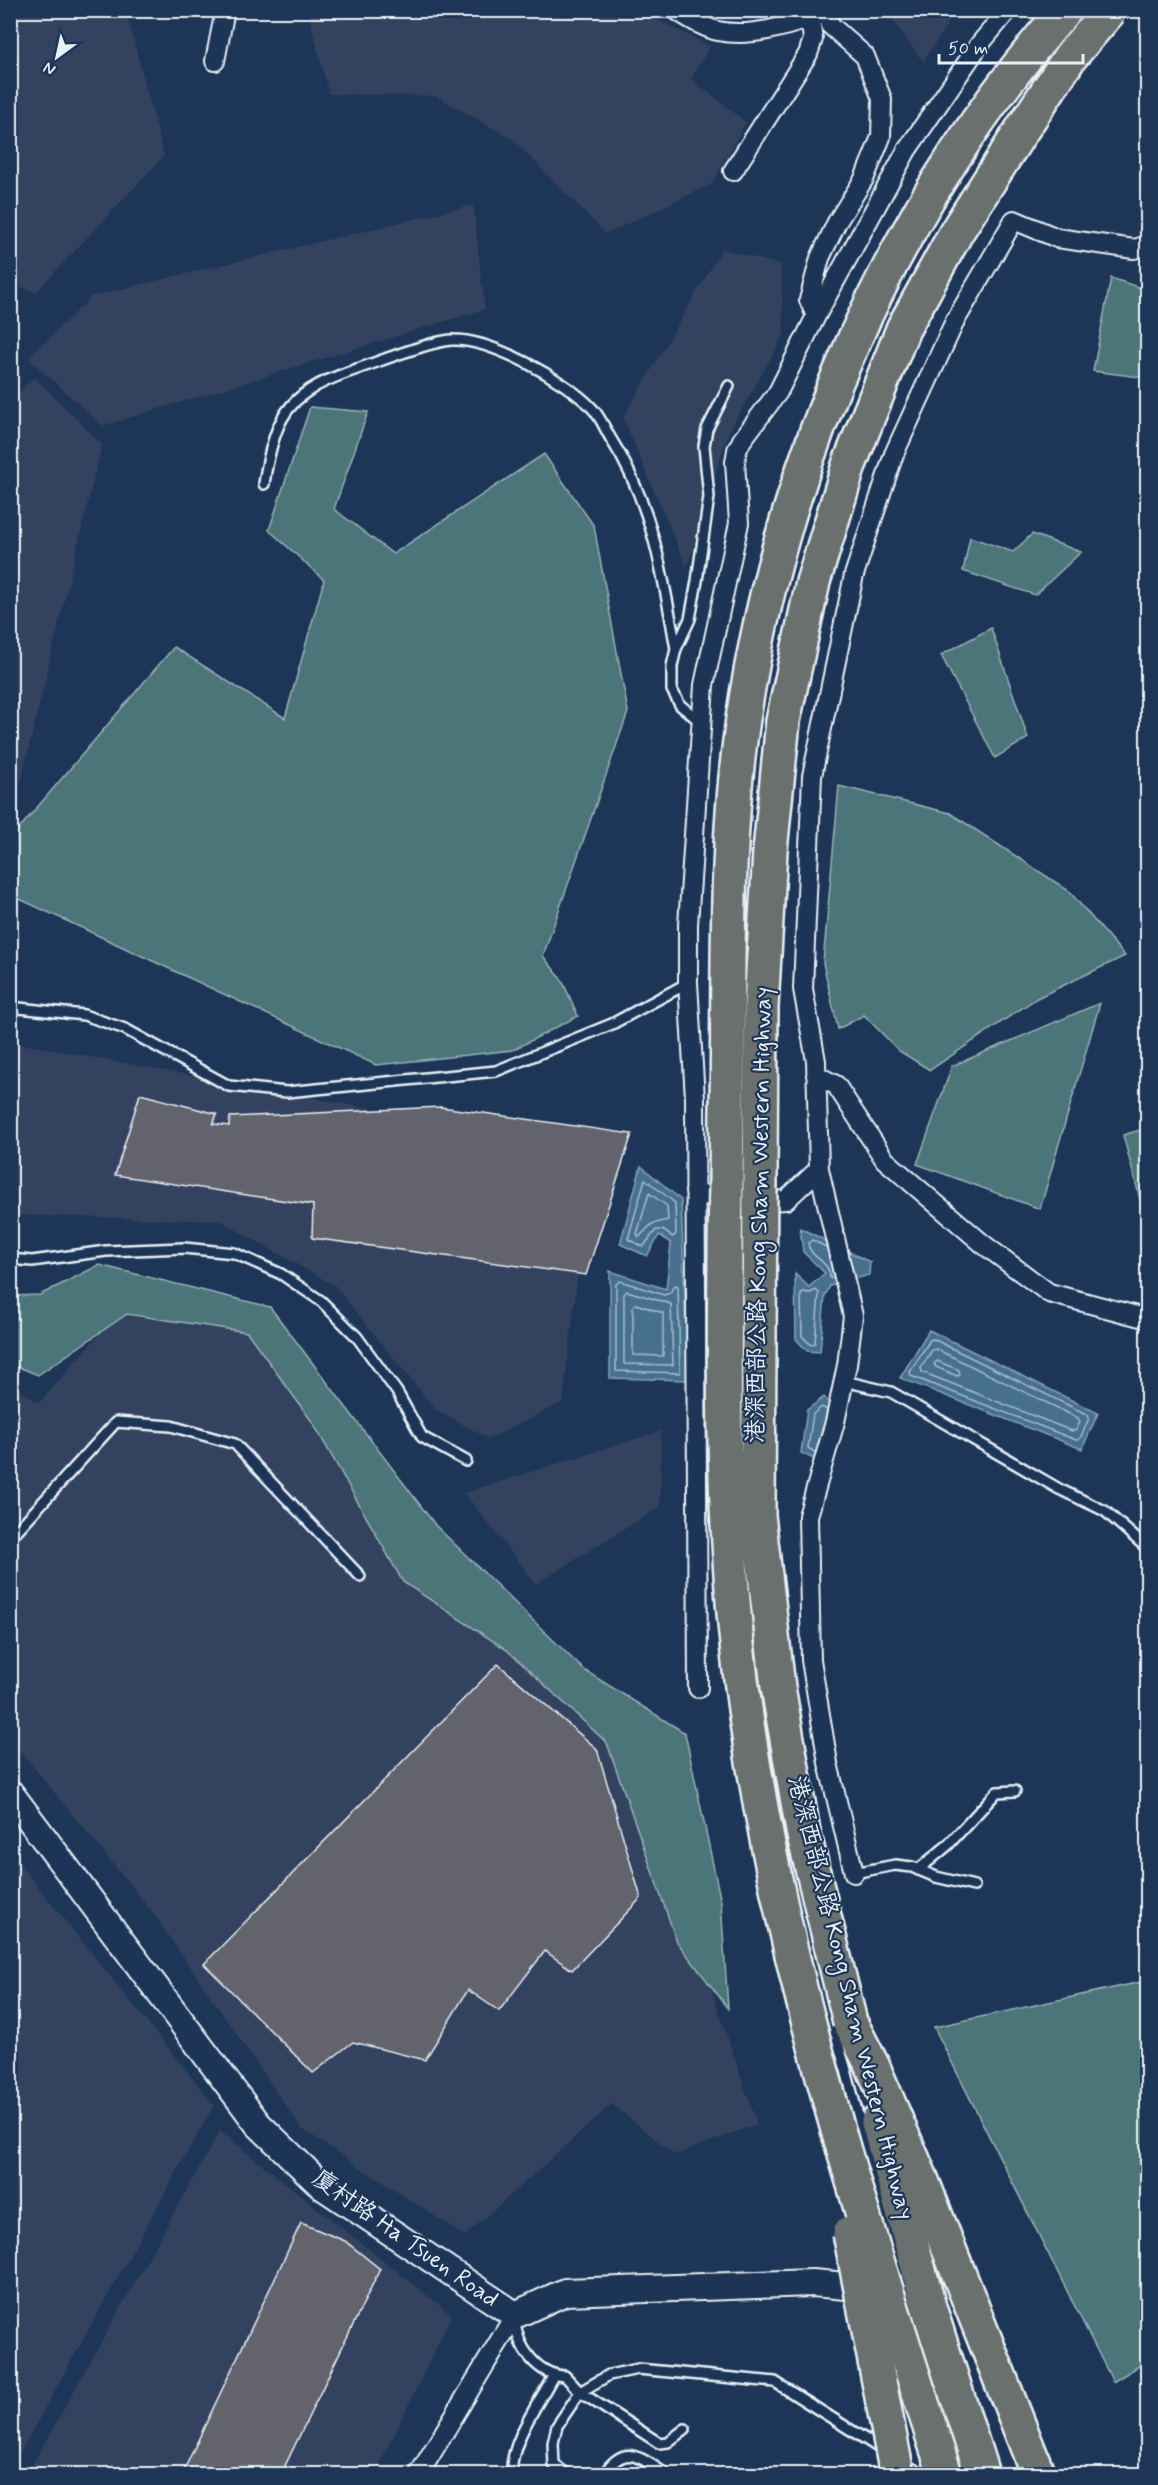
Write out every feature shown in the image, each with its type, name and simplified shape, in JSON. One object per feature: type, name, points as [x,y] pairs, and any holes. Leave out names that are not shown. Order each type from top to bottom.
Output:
[{"type":"highway","name":"港深西部公路 Kong Sham Western Highway","points":[[945,2475],[893,2314],[810,2034],[764,1827],[752,1757],[733,1607],[727,1524],[724,1374],[730,902],[734,805],[742,722],[771,578],[810,449],[870,306],[920,212],[960,148],[1005,85],[1065,10]]},
{"type":"highway","name":"港深西部公路 Kong Sham Western Highway","points":[[981,2475],[929,2307],[850,2022],[803,1831],[778,1686],[758,1515],[761,1007],[770,851],[783,721],[813,582],[842,486],[903,329],[957,231],[1070,57],[1110,10]]},
{"type":"highway","points":[[850,2022],[873,2067],[922,2181],[1038,2475]]},
{"type":"highway","points":[[810,2034],[897,2475]]},
{"type":"street","points":[[216,61],[225,10]]},
{"type":"street","points":[[676,10],[718,31],[747,32],[784,27],[821,14]]},
{"type":"street","points":[[698,1688],[695,1098],[688,983],[688,925],[704,685],[739,524],[735,462],[737,450],[778,392],[816,316],[907,150],[979,45],[1008,10]]},
{"type":"street","points":[[733,171],[808,54],[821,14]]},
{"type":"street","points":[[816,316],[809,300],[820,258],[837,222],[864,180],[881,137],[882,99],[865,56],[821,14]]},
{"type":"street","points":[[854,1873],[828,1763],[811,1660],[808,1516],[835,1422],[844,1381],[853,1316],[819,1169],[816,1075],[803,989],[812,776],[854,575],[894,454],[955,321],[1014,220],[1057,238],[1134,249],[1148,245]]},
{"type":"street","points":[[816,1075],[836,1085],[885,1160],[983,1244],[1049,1293],[1148,1318]]},
{"type":"street","points":[[695,1192],[735,1203],[786,1200],[819,1169]]},
{"type":"street","name":"廈村路 Ha Tsuen Road","points":[[10,1793],[258,2124],[322,2186],[515,2315],[565,2292],[812,2283],[905,2291]]},
{"type":"street","points":[[905,2291],[945,2413],[962,2475]]},
{"type":"street","points":[[419,2475],[515,2315]]},
{"type":"lane","points":[[264,484],[283,418],[297,400],[310,389],[333,377],[451,340],[504,352],[573,392],[593,409],[628,466],[644,502],[654,539],[676,649]]},
{"type":"lane","points":[[701,722],[680,705],[672,690],[672,666],[676,649],[690,619],[708,497],[704,446],[707,429],[729,386]]},
{"type":"lane","points":[[10,1004],[19,1008],[84,1015],[125,1029],[229,1086],[287,1092],[496,1071],[612,1024],[688,983]]},
{"type":"lane","points":[[735,1203],[735,1275]]},
{"type":"lane","points":[[10,1259],[32,1261],[106,1251],[184,1248],[234,1253],[281,1274],[321,1301],[357,1337],[397,1392],[422,1437],[466,1461]]},
{"type":"lane","points":[[844,1381],[891,1392],[1059,1489],[1105,1511],[1148,1549]]},
{"type":"lane","points":[[10,1538],[116,1422],[171,1426],[235,1444],[360,1576]]},
{"type":"lane","points":[[737,1499],[739,1534]]},
{"type":"lane","points":[[754,1650],[777,1801],[802,1926],[846,2070],[905,2291]]},
{"type":"lane","points":[[918,1870],[948,1845],[998,1792],[1015,1791]]},
{"type":"lane","points":[[854,1873],[895,1865],[974,1886]]},
{"type":"lane","points":[[515,2315],[516,2334],[520,2346],[532,2360],[553,2376],[565,2376],[580,2392],[659,2443],[668,2442],[685,2429]]},
{"type":"lane","points":[[567,2475],[554,2465],[553,2443],[557,2426],[580,2392],[609,2374],[638,2369],[775,2382],[922,2475]]},
{"type":"lane","points":[[512,2475],[511,2464],[515,2447],[553,2376]]},
{"type":"lane","points":[[604,2475],[614,2460],[628,2454],[637,2456],[666,2475]]},
{"type":"shaded area","points":[[430,10],[431,13],[437,10],[640,11],[710,46],[691,79],[746,122],[712,184],[606,234],[512,139],[436,96],[329,94],[308,11]]},
{"type":"shaded area","points":[[10,11],[126,11],[164,156],[36,292],[11,285]]},
{"type":"shaded area","points":[[886,11],[956,11],[923,62]]},
{"type":"shaded area","points":[[473,205],[485,309],[103,426],[28,358],[92,296]]},
{"type":"shaded area","points":[[722,249],[781,265],[784,335],[729,432],[687,568],[623,418]]},
{"type":"shaded area","points":[[34,377],[102,444],[21,781],[11,790],[11,401]]},
{"type":"shaded area","points":[[11,1042],[592,1150],[563,1402],[489,1439],[435,1409],[335,1286],[221,1221],[11,1215]]},
{"type":"shaded area","points":[[132,1297],[269,1330],[413,1514],[629,1746],[757,2124],[675,2155],[612,2104],[465,2236],[302,2129],[150,1909],[11,1740],[10,1383],[39,1403]]},
{"type":"shaded area","points":[[661,1431],[660,1507],[536,1584],[464,1493]]},
{"type":"shaded area","points":[[11,1853],[214,2105],[11,2469]]},
{"type":"shaded area","points":[[220,2131],[452,2315],[375,2474],[27,2474]]},
{"type":"green space","points":[[1111,278],[1147,290],[1147,378],[1093,371]]},
{"type":"green space","points":[[310,407],[368,412],[334,509],[393,554],[544,454],[594,526],[628,712],[543,956],[562,980],[578,1016],[513,1050],[376,1065],[11,895],[11,838],[174,647],[285,718],[324,580],[269,530]]},
{"type":"green space","points":[[1032,534],[1081,552],[1035,595],[963,571],[970,537],[1013,552]]},
{"type":"green space","points":[[991,628],[1028,738],[995,758],[941,655]]},
{"type":"green space","points":[[839,786],[950,813],[1069,891],[1125,956],[1037,998],[930,1070],[899,1051],[864,1015],[838,1029],[823,963]]},
{"type":"green space","points":[[1100,1003],[1040,1209],[917,1164],[952,1066]]},
{"type":"green space","points":[[1148,1128],[1147,1213],[1143,1210],[1123,1135]]},
{"type":"green space","points":[[99,1265],[270,1307],[436,1526],[584,1670],[685,1733],[721,1902],[728,2008],[677,1942],[607,1743],[507,1650],[403,1582],[313,1423],[247,1332],[127,1314],[38,1375],[11,1364],[11,1296],[40,1295]]},
{"type":"green space","points":[[1141,1982],[1148,2009],[1147,2361],[1113,2382],[934,2027]]},
{"type":"water","points":[[641,1166],[681,1200],[688,1380],[610,1378],[610,1271],[666,1289],[671,1243],[659,1235],[647,1256],[620,1244]]},
{"type":"water","points":[[800,1228],[870,1262],[869,1275],[830,1286],[825,1296],[820,1352],[807,1351],[796,1339],[795,1274],[809,1287],[825,1273],[803,1252]]},
{"type":"water","points":[[929,1330],[1098,1413],[1082,1449],[900,1378]]},
{"type":"water","points":[[824,1397],[841,1419],[834,1452],[814,1459],[801,1453],[807,1410]]},
{"type":"building","points":[[140,1094],[217,1114],[213,1124],[229,1126],[230,1117],[441,1107],[632,1134],[586,1275],[312,1238],[313,1205],[115,1175]]},
{"type":"building","points":[[498,1664],[597,1749],[641,1898],[572,1970],[545,1951],[499,2011],[468,1990],[425,2060],[353,2042],[313,2073],[204,1964]]},
{"type":"building","points":[[301,2223],[345,2241],[380,2269],[281,2474],[182,2474]]}]
